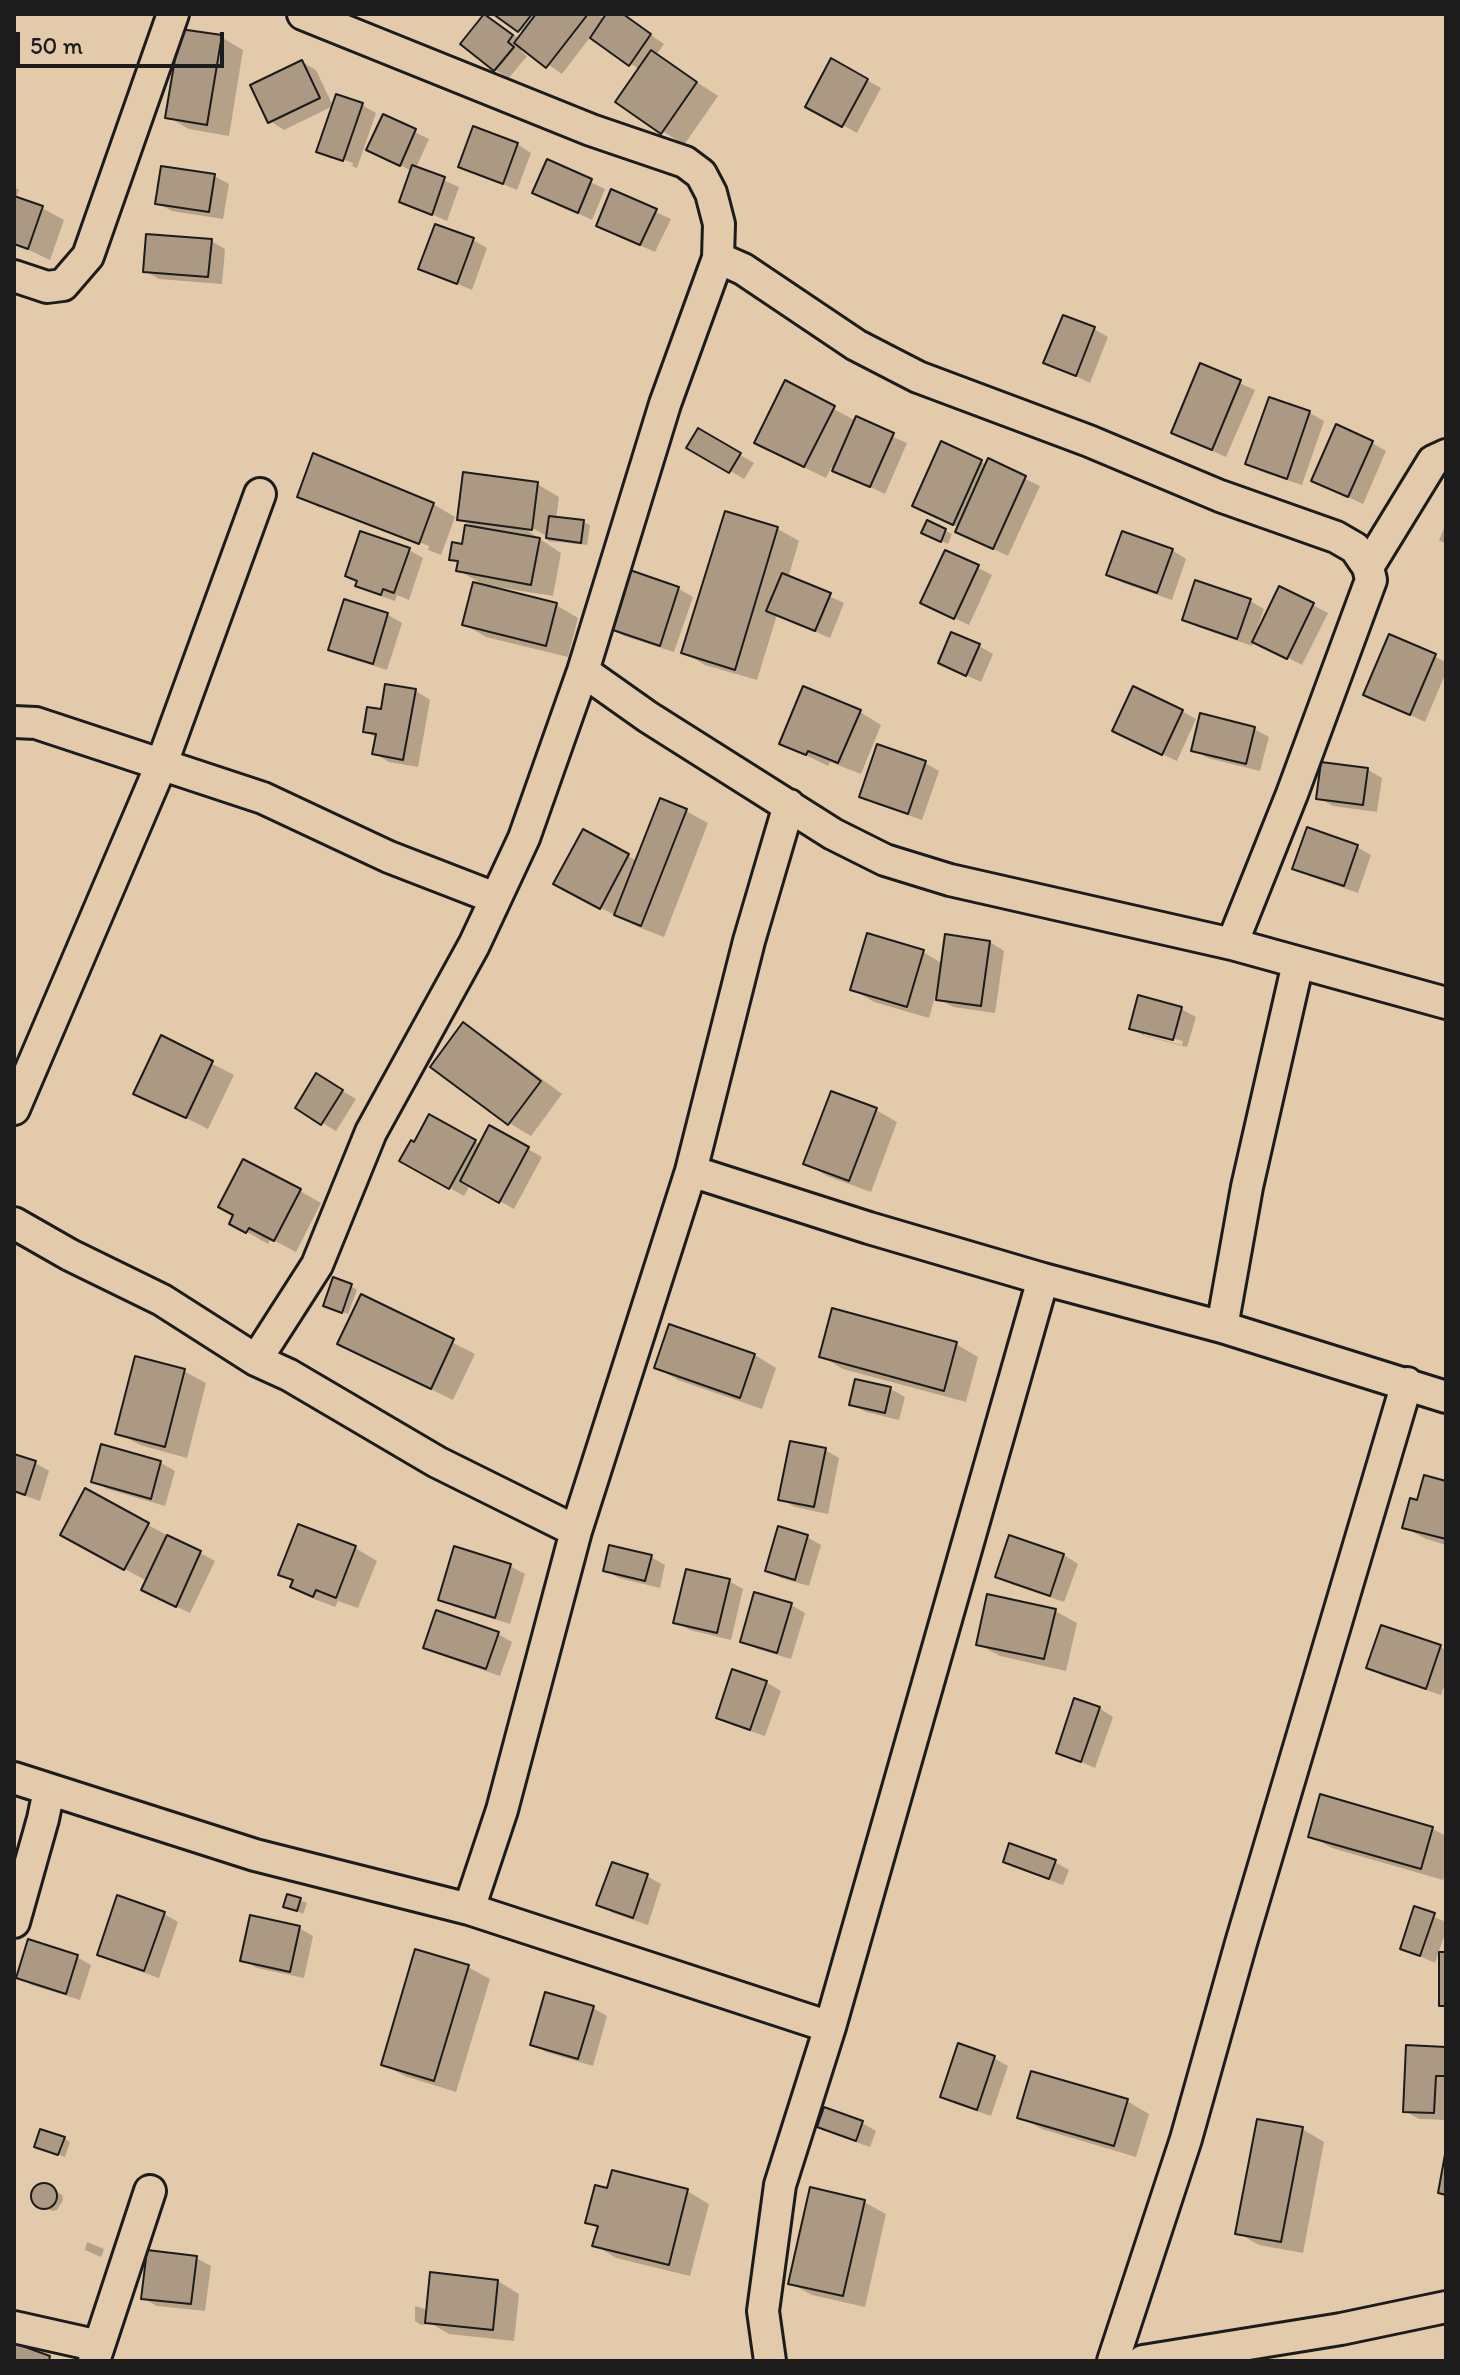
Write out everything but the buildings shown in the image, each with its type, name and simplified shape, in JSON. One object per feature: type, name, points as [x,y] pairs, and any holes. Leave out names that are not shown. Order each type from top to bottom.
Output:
[{"type":"street","points":[[14,276],[47,287],[63,285],[88,256],[173,14]]},
{"type":"street","points":[[256,1360],[317,1265],[371,1132],[474,945],[524,838],[583,671],[665,404],[718,258],[719,224],[711,193],[701,174],[685,162],[591,130],[303,14]]},
{"type":"street","points":[[718,258],[743,269],[856,345],[918,377],[1089,441],[1220,496],[1336,537],[1355,548],[1368,567],[1371,580],[1232,944]]},
{"type":"street","points":[[1368,567],[1433,461],[1446,455]]},
{"type":"street","points":[[14,1109],[162,763],[260,494]]},
{"type":"street","points":[[583,671],[648,717],[833,834],[885,860],[950,880],[1232,944],[1446,1003]]},
{"type":"street","points":[[14,722],[36,723],[263,798],[389,857],[495,898]]},
{"type":"street","points":[[469,1909],[502,1810],[576,1531],[691,1171],[749,941],[789,805]]},
{"type":"street","points":[[1222,1327],[1247,1187],[1298,963]]},
{"type":"street","points":[[691,1171],[869,1228],[1222,1327],[1446,1397]]},
{"type":"street","points":[[14,1223],[70,1255],[162,1300],[256,1360],[299,1380],[437,1462],[576,1531]]},
{"type":"street","points":[[770,2361],[763,2311],[780,2185],[830,2027],[1043,1279]]},
{"type":"street","points":[[1113,2361],[1186,2139],[1407,1383]]},
{"type":"street","points":[[14,1778],[255,1855],[469,1909],[830,2027]]},
{"type":"street","points":[[14,1922],[49,1790]]},
{"type":"street","points":[[14,2327],[96,2354],[150,2191]]},
{"type":"street","points":[[1143,2361],[1341,2329],[1446,2307]]}]
